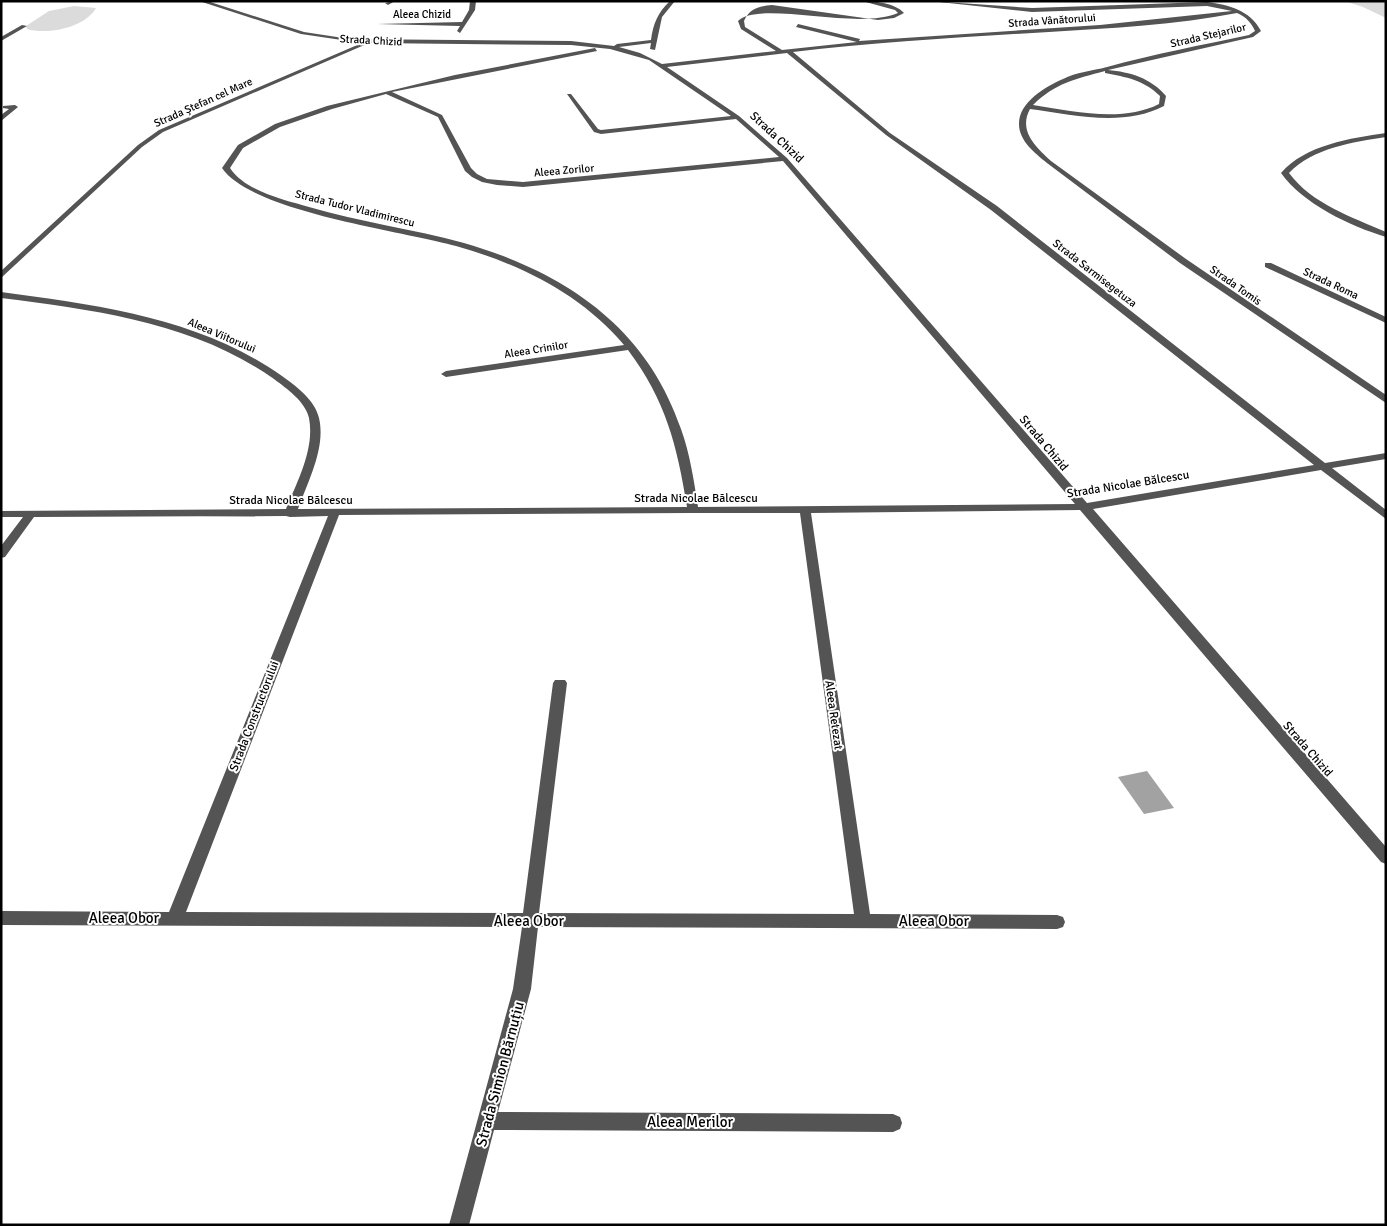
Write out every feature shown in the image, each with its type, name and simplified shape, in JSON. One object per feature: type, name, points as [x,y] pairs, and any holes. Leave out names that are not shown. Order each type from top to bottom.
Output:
[{"type":"street","name":"Strada Chizid","points":[[201,1],[303,33],[369,42],[552,43],[610,47],[655,63],[737,117],[784,159],[1386,858]]},
{"type":"street","name":"Aleea Chizid","points":[[454,42],[473,7],[473,1]]},
{"type":"street","points":[[655,63],[654,41],[660,14],[673,1]]},
{"type":"street","name":"Strada Sarmisegetuza","points":[[864,1],[897,10],[901,13],[889,18],[868,18],[772,3],[759,5],[746,11],[741,21],[743,28],[786,53],[882,128],[994,208],[1386,516]]},
{"type":"street","name":"Strada Stejarilor","points":[[932,1],[1032,10],[1197,4],[1221,6],[1238,12],[1253,21],[1258,31],[1256,34],[1063,81],[1044,93],[1030,107]]},
{"type":"street","name":"Strada Vânătorului","points":[[655,63],[786,53],[868,42],[1187,20],[1238,12]]},
{"type":"street","name":"Aleea Chizid","points":[[380,24],[464,24]]},
{"type":"street","points":[[1,39],[24,26]]},
{"type":"street","name":"Strada Vânătorului","points":[[798,26],[868,42]]},
{"type":"street","points":[[610,47],[654,41]]},
{"type":"street","name":"Strada Ștefan cel Mare","points":[[2,275],[140,146],[161,131],[369,42]]},
{"type":"street","name":"Strada Tudor Vladimirescu","points":[[610,47],[387,92],[312,112],[266,130],[236,152],[226,163],[226,168],[229,174],[241,183],[286,202],[328,215],[442,240],[514,264],[594,308],[630,347],[654,381],[672,418],[684,458],[693,512]]},
{"type":"street","points":[[1030,107],[1109,115],[1144,113],[1162,105],[1163,96],[1140,79],[1124,74],[1095,72]]},
{"type":"street","name":"Aleea Zorilor","points":[[387,92],[440,116],[468,169],[477,178],[491,182],[522,184],[558,182],[784,159]]},
{"type":"street","name":"Strada Chizid","points":[[568,95],[596,131],[601,132],[737,117]]},
{"type":"street","name":"Strada Tomis","points":[[1030,107],[1024,117],[1023,128],[1026,138],[1034,149],[1183,261],[1386,400]]},
{"type":"street","points":[[1,119],[15,108],[5,108]]},
{"type":"street","points":[[1386,135],[1344,143],[1300,160],[1289,167],[1285,173],[1289,180],[1324,206],[1386,235]]},
{"type":"street","name":"Strada Roma","points":[[1268,265],[1386,320]]},
{"type":"street","name":"Aleea Viitorului","points":[[1,295],[90,307],[173,328],[225,348],[278,378],[310,408],[314,420],[315,438],[290,514]]},
{"type":"street","name":"Aleea Crinilor","points":[[446,374],[630,347]]},
{"type":"street","name":"Strada Nicolae Bălcescu","points":[[1,514],[693,512],[1082,507],[1322,465],[1386,456]]},
{"type":"street","name":"Aleea Retezat","points":[[805,510],[863,920]]},
{"type":"street","points":[[1,554],[31,514]]},
{"type":"street","name":"Strada Constructorului","points":[[175,918],[334,514]]},
{"type":"street","name":"Strada Simion Bărnuțiu","points":[[459,1225],[522,989],[560,683]]},
{"type":"street","name":"Aleea Obor","points":[[1,918],[1057,922]]},
{"type":"street","name":"Aleea Merilor","points":[[487,1121],[894,1122]]},
{"type":"shaded area","points":[[1344,1],[1386,1],[1386,18],[1363,7]]},
{"type":"shaded area","points":[[74,6],[96,8],[91,15],[75,25],[45,31],[27,29],[26,26],[49,11]]},
{"type":"shaded area","points":[[1147,771],[1174,808],[1144,814],[1118,777]]}]
